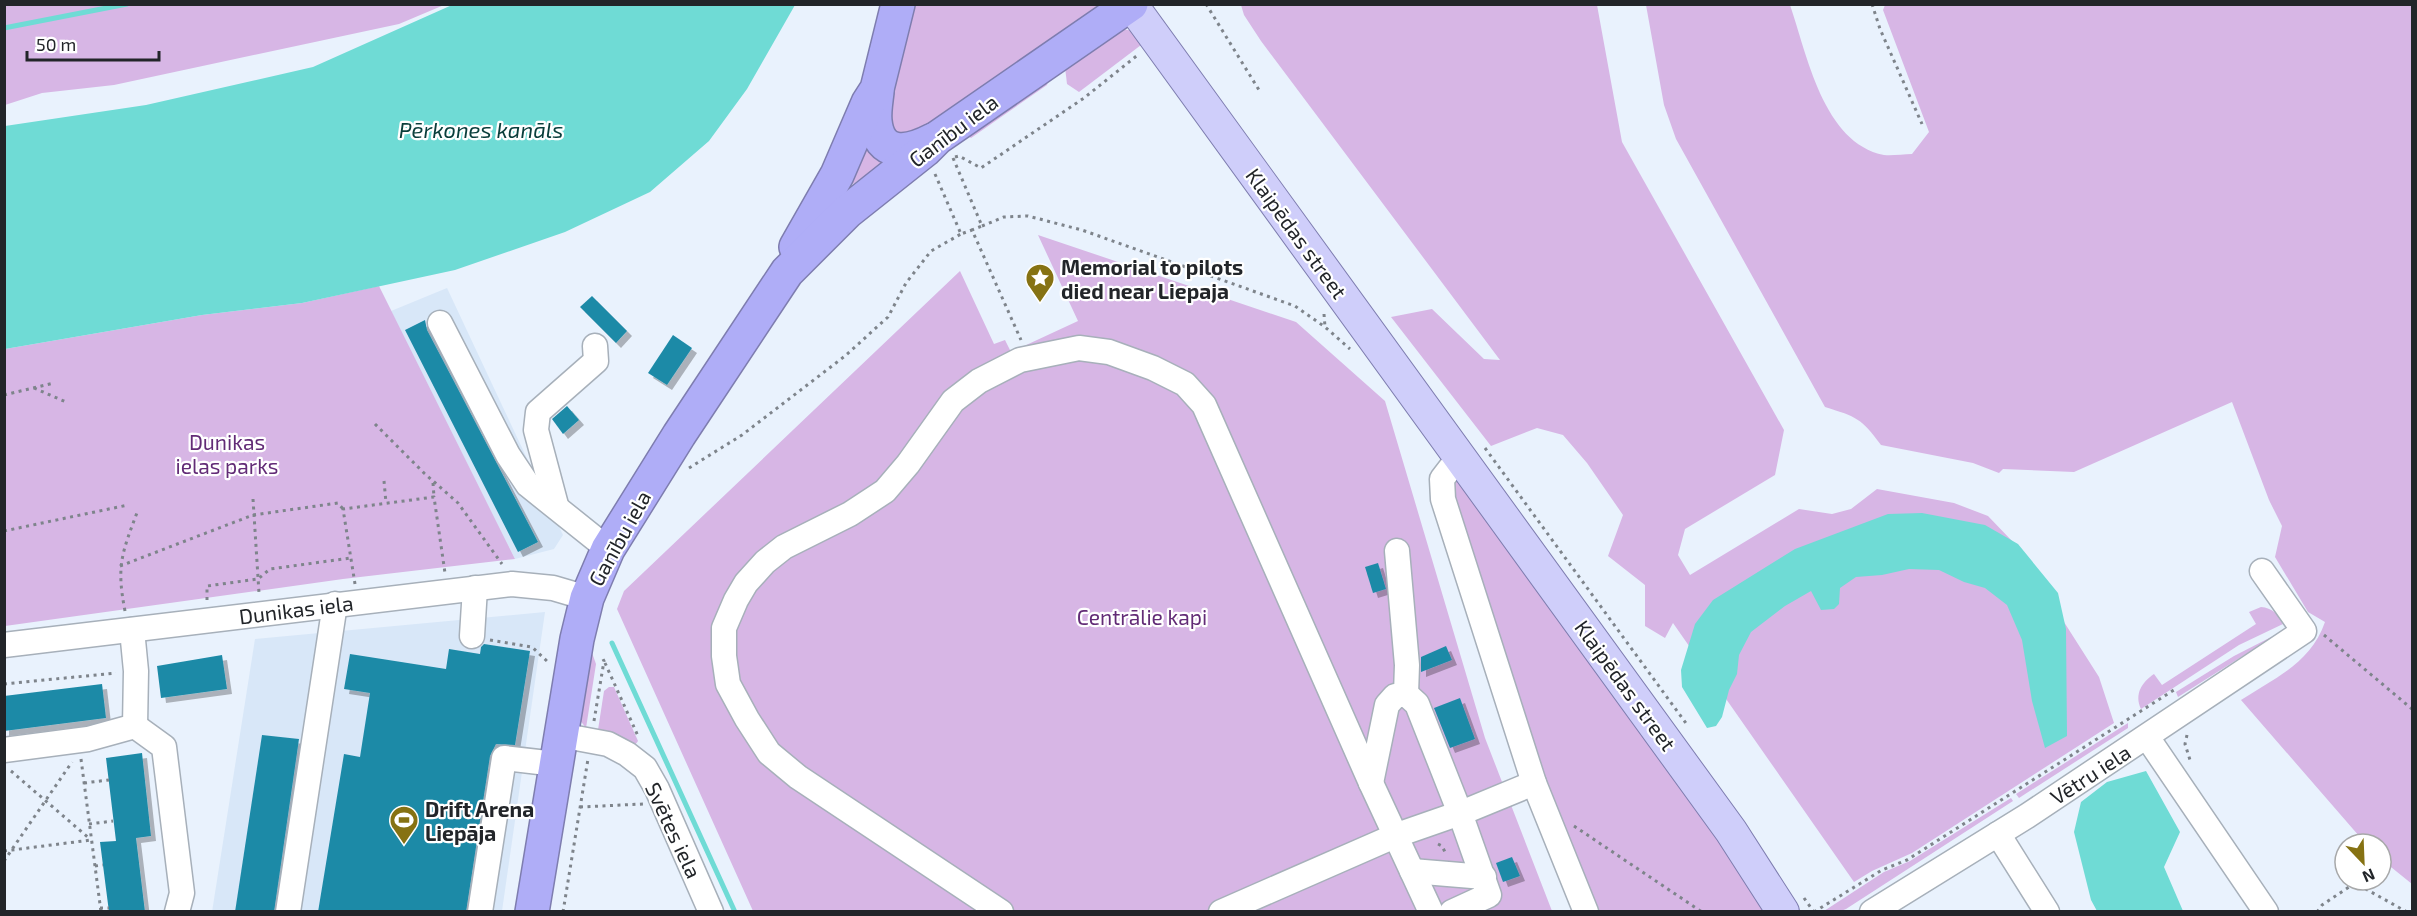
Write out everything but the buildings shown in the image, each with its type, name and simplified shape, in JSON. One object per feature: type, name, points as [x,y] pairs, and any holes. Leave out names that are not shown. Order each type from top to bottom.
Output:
[{"type":"highway","name":"Ganību iela","points":[[788,272],[790,258],[837,175],[868,103],[877,89],[897,4]]},
{"type":"highway","name":"Ganību iela","points":[[532,912],[577,639],[587,598],[608,549],[679,435],[788,272],[847,212],[925,150],[940,154],[1131,4]]},
{"type":"highway","points":[[877,89],[875,122],[882,142],[896,151],[916,149],[940,154]]},
{"type":"main road","name":"Klaipēdas street","points":[[1131,4],[1731,831],[1783,912]]},
{"type":"street","points":[[440,323],[508,454],[528,485],[608,549]]},
{"type":"street","points":[[555,505],[536,430],[537,412],[596,361],[595,346]]},
{"type":"street","points":[[1001,912],[798,777],[769,753],[728,684],[724,656],[724,628],[746,583],[765,562],[784,547],[850,514],[885,491],[908,464],[953,401],[979,381],[1020,360],[1079,348],[1109,351],[1153,368],[1185,384],[1204,405],[1371,783],[1401,833],[1413,871],[1431,912]]},
{"type":"street","points":[[1464,460],[1452,466],[1442,478],[1443,499],[1538,794],[1586,912]]},
{"type":"street","points":[[1398,551],[1407,665],[1406,694],[1417,704],[1489,895],[1452,912]]},
{"type":"street","points":[[2262,571],[2304,631]]},
{"type":"street","name":"Dunikas iela","points":[[4,645],[129,621],[346,603],[512,584],[553,588],[587,598]]},
{"type":"street","points":[[472,636],[475,588]]},
{"type":"street","points":[[288,912],[346,603]]},
{"type":"street","points":[[129,621],[136,671],[135,726]]},
{"type":"street","name":"Vētru iela","points":[[1872,912],[1998,834],[2304,631]]},
{"type":"street","points":[[1371,783],[1387,705],[1395,696],[1406,694]]},
{"type":"street","points":[[4,750],[88,739],[135,726]]},
{"type":"street","points":[[135,726],[164,747],[182,893],[177,912]]},
{"type":"street","points":[[2147,737],[2266,912]]},
{"type":"street","name":"Svētes iela","points":[[480,912],[504,758],[608,744],[627,753],[645,768],[711,912]]},
{"type":"street","points":[[1221,912],[1401,833],[1460,813],[1538,794]]},
{"type":"street","points":[[1998,834],[2047,912]]},
{"type":"street","points":[[1413,871],[1484,877]]},
{"type":"path","points":[[1206,4],[1259,90]]},
{"type":"path","points":[[1872,4],[1880,30],[1922,124]]},
{"type":"path","points":[[940,154],[959,156],[981,168],[1084,98],[1144,50]]},
{"type":"path","points":[[940,154],[982,226]]},
{"type":"path","points":[[940,154],[961,234]]},
{"type":"path","points":[[681,470],[692,468],[742,435],[845,356],[888,317],[906,283],[931,251],[961,234],[1004,217],[1028,216],[1082,230],[1295,306],[1325,327],[1351,350]]},
{"type":"path","points":[[972,230],[1021,339],[1003,351],[1008,366]]},
{"type":"path","points":[[4,395],[54,383]]},
{"type":"path","points":[[34,388],[66,402]]},
{"type":"path","points":[[375,424],[458,503],[499,559],[512,584]]},
{"type":"path","points":[[384,481],[386,503]]},
{"type":"path","points":[[433,481],[445,575]]},
{"type":"path","points":[[343,509],[434,497]]},
{"type":"path","points":[[253,499],[259,595]]},
{"type":"path","points":[[120,566],[253,515],[338,504],[343,509],[351,558],[346,603]]},
{"type":"path","points":[[4,531],[128,505]]},
{"type":"path","points":[[129,621],[119,584],[120,566],[138,510]]},
{"type":"path","points":[[207,602],[207,586],[258,579],[270,569],[351,558]]},
{"type":"path","points":[[2304,631],[2319,631],[2412,709]]},
{"type":"path","points":[[472,636],[532,647],[550,664]]},
{"type":"path","points":[[599,652],[648,759],[645,768]]},
{"type":"path","points":[[592,729],[604,661]]},
{"type":"path","points":[[4,684],[136,671]]},
{"type":"path","points":[[1814,912],[1882,870],[1907,860],[2181,686]]},
{"type":"path","points":[[4,861],[80,752],[100,910],[109,908]]},
{"type":"path","points":[[563,912],[589,753]]},
{"type":"path","points":[[4,765],[91,840]]},
{"type":"path","points":[[84,783],[109,780]]},
{"type":"path","points":[[1538,794],[1702,912]]},
{"type":"path","points":[[580,807],[663,803]]},
{"type":"path","points":[[89,824],[113,821]]},
{"type":"path","points":[[1401,833],[1442,846],[1447,858],[1444,874]]},
{"type":"path","points":[[4,851],[91,840]]},
{"type":"path","points":[[94,866],[103,865]]},
{"type":"path","points":[[2317,912],[2322,905],[2355,883],[2407,912]]},
{"type":"shaded area","points":[[447,288],[563,535],[554,549],[515,559],[391,311]]},
{"type":"shaded area","points":[[545,612],[502,911],[212,912],[255,639]]},
{"type":"green space","points":[[5,4],[444,5],[399,24],[114,85],[42,93],[5,105]]},
{"type":"green space","points":[[909,5],[1103,5],[929,130],[898,136],[888,120]]},
{"type":"green space","points":[[1241,5],[1597,5],[1622,142],[1784,430],[1775,475],[1685,529],[1678,555],[1690,575],[1799,509],[1832,514],[1851,509],[1877,489],[1954,503],[1988,516],[2013,542],[2099,677],[2114,723],[1912,853],[1854,882],[1673,623],[1665,638],[1645,626],[1645,585],[1608,556],[1623,515],[1587,463],[1563,435],[1537,428],[1491,446],[1391,317],[1432,309],[1484,359],[1500,360],[1261,41],[1244,15]]},
{"type":"green space","points":[[1646,5],[1790,5],[1811,71],[1832,115],[1846,133],[1863,147],[1890,155],[1912,154],[1929,132],[1883,10],[1885,5],[2412,5],[2412,884],[2393,869],[2393,832],[2356,832],[2241,700],[2301,659],[2319,636],[2325,622],[2308,612],[2275,557],[2282,526],[2269,500],[2232,402],[2074,472],[2003,469],[1999,473],[1973,463],[1881,445],[1858,420],[1825,407],[1676,139],[1664,105]]},
{"type":"green space","points":[[1120,29],[1136,31],[1145,42],[1079,92],[1067,84],[1065,67]]},
{"type":"green space","points":[[1048,81],[1047,85],[971,138],[968,136]]},
{"type":"green space","points":[[869,142],[892,157],[853,184],[852,181]]},
{"type":"green space","name":"Centrālie kapi","points":[[1038,235],[1296,322],[1385,401],[1485,738],[1552,911],[753,911],[617,609],[624,591],[960,271],[994,344],[1005,340],[1011,352],[1078,321]]},
{"type":"green space","name":"Dunikas ielas parks","points":[[379,286],[515,559],[343,579],[5,626],[5,349],[202,315],[302,303]]},
{"type":"green space","points":[[1462,477],[1771,911],[1590,911],[1449,494],[1455,479]]},
{"type":"green space","points":[[2261,607],[2275,612],[2283,624],[2239,645],[2141,709],[2138,698],[2140,689],[2150,677],[2154,674],[2162,685],[2256,624],[2249,612]]},
{"type":"green space","points":[[2279,633],[2178,697],[2176,692],[2234,656]]},
{"type":"green space","points":[[591,650],[596,664],[586,728],[579,719]]},
{"type":"green space","points":[[609,687],[614,687],[638,741],[632,749],[598,730],[604,691]]},
{"type":"green space","points":[[2128,723],[2128,728],[2019,798],[2016,794]]},
{"type":"green space","points":[[2011,798],[2013,801],[1846,909],[1824,911],[1884,872],[1910,861]]},
{"type":"water","name":"Pērkones kanāls","points":[[452,5],[795,5],[747,89],[709,141],[650,192],[565,232],[455,270],[302,303],[202,315],[5,349],[5,126],[146,105],[313,67]]},
{"type":"water","points":[[1922,513],[1985,525],[2018,544],[2058,593],[2066,629],[2067,736],[2045,748],[2032,701],[2022,640],[2007,605],[1985,588],[1964,582],[1939,570],[1909,569],[1882,575],[1856,577],[1840,588],[1839,604],[1834,609],[1821,610],[1811,591],[1785,606],[1751,632],[1739,655],[1737,674],[1729,690],[1722,717],[1716,726],[1707,728],[1682,687],[1681,670],[1695,624],[1713,600],[1795,549],[1888,514]]},
{"type":"water","points":[[2146,771],[2180,832],[2164,867],[2183,911],[2097,911],[2091,900],[2074,832],[2081,802],[2107,782]]},
{"type":"waterway","points":[[4,28],[127,4]]},
{"type":"waterway","points":[[612,643],[735,912]]},
{"type":"place","name":"Memorial to pilots died near Liepaja","points":[[1040,304]]},
{"type":"place","name":"Drift Arena Liepāja","points":[[404,846]]}]
